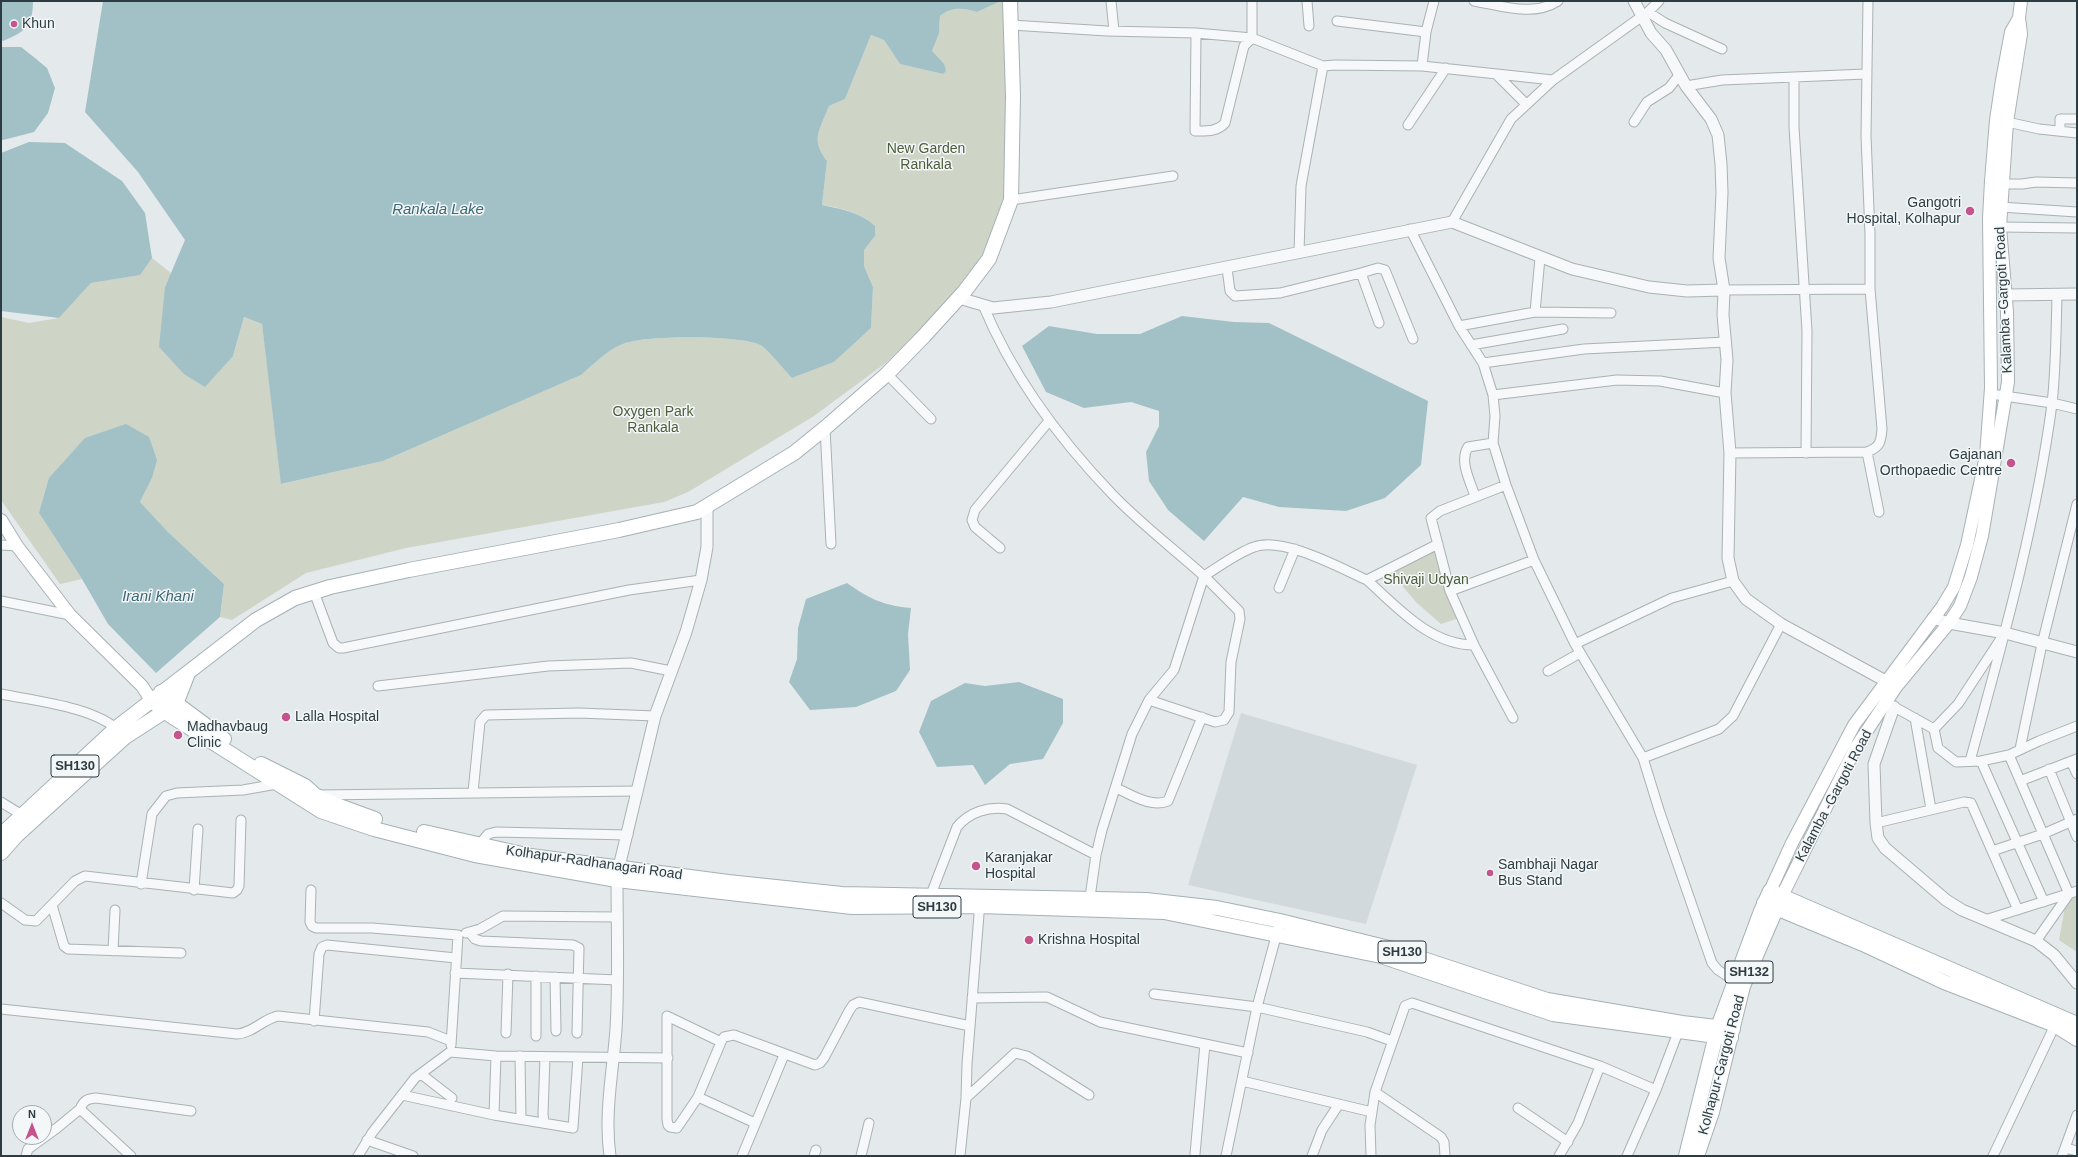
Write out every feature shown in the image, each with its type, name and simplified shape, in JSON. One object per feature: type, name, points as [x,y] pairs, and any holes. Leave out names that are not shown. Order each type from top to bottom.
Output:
[{"type":"main road","points":[[1,520],[17,546],[70,615],[142,686],[156,696],[256,620],[295,598],[314,592],[409,570],[619,530],[686,515],[707,506],[794,453],[887,374],[959,298],[989,259],[1011,200],[1013,96],[1010,1]]},
{"type":"main road","name":"Kalamba -Gargoti Road","points":[[1686,1156],[1717,1032],[1773,900],[1792,843],[1854,726],[1891,684],[1949,623],[1960,606],[1971,577],[1982,536],[2006,396],[2008,350],[2000,207],[2008,122],[2020,34],[2020,1]]},
{"type":"main road","name":"Kalamba -Gargoti Road","points":[[1773,900],[1856,747],[1890,705],[1891,684],[1954,587],[1971,531],[1986,456],[1991,394],[1989,218],[1996,120],[2011,32],[2019,18]]},
{"type":"main road","points":[[170,708],[188,673]]},
{"type":"main road","name":"Kolhapur-Radhanagari Road","points":[[156,696],[170,708],[240,752],[268,769],[305,786],[315,795],[346,809],[388,823],[479,845],[618,874],[842,894],[930,897],[980,902],[1066,898],[1089,904]]},
{"type":"main road","name":"SH130","points":[[6,832],[120,732],[156,696]]},
{"type":"main road","name":"SH130","points":[[6,832],[22,815],[120,732],[170,708],[277,784],[321,810],[374,829],[475,855],[852,907],[980,902],[1089,904],[1146,900],[1217,908],[1278,928],[1393,949],[1547,1000],[1680,1027],[1732,1034]]},
{"type":"main road","points":[[1,853],[6,832]]},
{"type":"main road","points":[[1773,900],[2077,1024]]},
{"type":"main road","points":[[1773,900],[1944,982],[2055,1025],[2077,1039]]},
{"type":"main road","name":"Kolhapur-Gargoti Road","points":[[1697,1156],[1712,1112],[1732,1034],[1738,983]]},
{"type":"street","points":[[1111,1],[1114,31]]},
{"type":"street","points":[[1196,33],[1194,131],[1209,131],[1220,128],[1225,123],[1244,46],[1252,38],[1252,1]]},
{"type":"street","points":[[1307,1],[1309,26]]},
{"type":"street","points":[[1422,66],[1426,32],[1434,1]]},
{"type":"street","points":[[1474,1],[1521,10],[1540,10],[1558,1]]},
{"type":"street","points":[[1634,1],[1645,14],[1651,33],[1666,50],[1686,86],[1711,120],[1718,135],[1722,193],[1719,258],[1724,290],[1723,315],[1726,342],[1725,393],[1730,453],[1728,558],[1733,581],[1746,600],[1781,624],[1891,684]]},
{"type":"street","points":[[1452,222],[1511,119],[1553,80],[1645,14],[1659,1]]},
{"type":"street","points":[[1730,453],[1867,452],[1876,448],[1880,443],[1882,430],[1870,289],[1870,234],[1866,136],[1868,1]]},
{"type":"street","points":[[1645,14],[1722,49]]},
{"type":"street","points":[[1337,21],[1426,32]]},
{"type":"street","points":[[1011,25],[1114,31],[1196,33],[1252,38],[1323,66],[1422,66],[1553,80]]},
{"type":"street","points":[[1299,253],[1301,186],[1323,66]]},
{"type":"street","points":[[1408,125],[1446,68]]},
{"type":"street","points":[[1496,74],[1526,104]]},
{"type":"street","points":[[1634,122],[1647,102],[1669,88],[1680,74]]},
{"type":"street","points":[[1686,86],[1722,80],[1866,74]]},
{"type":"street","points":[[1794,77],[1794,127],[1807,331],[1806,453]]},
{"type":"street","points":[[2060,131],[2060,119],[2077,120]]},
{"type":"street","points":[[2008,122],[2077,133]]},
{"type":"street","points":[[1011,200],[1173,176]]},
{"type":"street","points":[[2003,184],[2036,182],[2077,183]]},
{"type":"street","points":[[2000,207],[2077,212]]},
{"type":"street","points":[[959,298],[993,308],[1051,302],[1227,268],[1410,229],[1452,222],[1572,270],[1650,287],[1687,291],[1870,289]]},
{"type":"street","points":[[2000,227],[2077,228]]},
{"type":"street","points":[[1410,229],[1459,326],[1483,363],[1493,395],[1495,416],[1493,443],[1506,485],[1534,560],[1574,644],[1643,758],[1660,813],[1712,963],[1718,970],[1738,983]]},
{"type":"street","points":[[1535,312],[1540,258]]},
{"type":"street","points":[[1227,268],[1230,291],[1235,296],[1280,293],[1378,268],[1385,270],[1413,339]]},
{"type":"street","points":[[1361,273],[1379,323]]},
{"type":"street","points":[[1990,295],[2077,294]]},
{"type":"street","points":[[1970,761],[2005,633],[2037,492],[2052,403],[2057,295]]},
{"type":"street","points":[[983,305],[994,332],[1049,421],[1113,495],[1204,576],[1239,611],[1240,618],[1233,651],[1229,712],[1224,720],[1215,722],[1149,700]]},
{"type":"street","points":[[1459,326],[1535,312],[1611,313]]},
{"type":"street","points":[[1471,345],[1563,329]]},
{"type":"street","points":[[1483,363],[1584,349],[1726,342]]},
{"type":"street","points":[[887,374],[931,419]]},
{"type":"street","points":[[1493,395],[1617,380],[1660,381],[1725,393]]},
{"type":"street","points":[[1991,394],[2052,403],[2077,409]]},
{"type":"street","points":[[1000,548],[975,526],[972,520],[975,510],[1049,421]]},
{"type":"street","points":[[825,428],[831,544]]},
{"type":"street","points":[[1475,496],[1464,461],[1464,453],[1468,448],[1493,443]]},
{"type":"street","points":[[1867,452],[1879,512]]},
{"type":"street","points":[[1506,485],[1440,511],[1431,518],[1450,591],[1474,645],[1513,718]]},
{"type":"street","points":[[2020,750],[2042,644],[2077,504]]},
{"type":"street","points":[[610,1156],[608,1105],[614,1057],[618,980],[618,874],[628,835],[636,791],[655,716],[686,632],[701,580],[707,547],[707,506]]},
{"type":"street","points":[[1367,580],[1438,544]]},
{"type":"street","points":[[1,545],[17,546]]},
{"type":"street","points":[[1089,904],[1096,855],[1132,734],[1149,700],[1174,670],[1204,576],[1254,547],[1277,545],[1295,549],[1367,580],[1416,623],[1456,644],[1474,645]]},
{"type":"street","points":[[1279,588],[1295,549]]},
{"type":"street","points":[[1450,591],[1534,560]]},
{"type":"street","points":[[314,592],[333,643],[338,648],[343,648],[629,590],[701,580]]},
{"type":"street","points":[[1574,644],[1665,601],[1733,581]]},
{"type":"street","points":[[1,601],[70,615]]},
{"type":"street","points":[[1933,618],[1949,623],[2005,633],[2077,652]]},
{"type":"street","points":[[1643,758],[1719,729],[1727,723],[1733,716],[1781,624]]},
{"type":"street","points":[[1934,728],[1958,704],[2005,633]]},
{"type":"street","points":[[1548,671],[1580,653]]},
{"type":"street","points":[[378,686],[555,666],[631,663],[671,671]]},
{"type":"street","points":[[1,694],[92,714],[107,720],[120,732]]},
{"type":"street","points":[[1934,728],[1890,705],[1874,764],[1878,838],[1885,848],[1946,900],[1962,910],[2036,941],[2054,955],[2077,983]]},
{"type":"street","points":[[473,792],[480,722],[486,715],[580,713],[655,716]]},
{"type":"street","points":[[1116,788],[1153,804],[1168,802],[1202,718]]},
{"type":"street","points":[[1915,718],[1931,810]]},
{"type":"street","points":[[1934,728],[1938,748],[1956,762],[1981,761],[2009,755],[2077,726]]},
{"type":"street","points":[[2009,755],[2043,834],[2073,893]]},
{"type":"street","points":[[2020,781],[2074,760],[2077,774]]},
{"type":"street","points":[[1981,761],[2044,902]]},
{"type":"street","points":[[2049,769],[2074,821],[2077,837]]},
{"type":"street","points":[[141,884],[152,814],[166,796],[177,793],[243,790],[277,784]]},
{"type":"street","points":[[315,795],[636,791]]},
{"type":"street","points":[[1,802],[22,815]]},
{"type":"street","points":[[1876,823],[1964,802],[1971,803],[2018,910]]},
{"type":"street","points":[[930,897],[957,827],[963,819],[972,814],[995,807],[1007,810],[1096,855]]},
{"type":"street","points":[[1,903],[30,922],[36,921],[75,881],[85,876],[194,890],[228,893],[237,890],[242,820]]},
{"type":"street","points":[[1992,851],[2043,834],[2074,821]]},
{"type":"street","points":[[194,890],[198,829]]},
{"type":"street","points":[[479,845],[488,834],[496,832],[628,835]]},
{"type":"street","points":[[310,890],[310,922],[312,926],[316,928],[372,928],[458,935],[480,929],[503,916],[617,917]]},
{"type":"street","points":[[1985,920],[2073,893]]},
{"type":"street","points":[[2036,941],[2073,893]]},
{"type":"street","points":[[960,1156],[966,1098],[980,902]]},
{"type":"street","points":[[52,905],[64,946],[68,949],[181,953]]},
{"type":"street","points":[[113,951],[115,910]]},
{"type":"street","points":[[1226,1156],[1257,1007],[1278,928]]},
{"type":"street","points":[[469,932],[475,939],[481,941],[576,946],[580,951],[577,1033]]},
{"type":"street","points":[[450,1052],[458,935]]},
{"type":"street","points":[[314,1021],[319,954],[322,947],[327,945],[456,958]]},
{"type":"street","points":[[455,973],[508,974],[618,980]]},
{"type":"street","points":[[506,1033],[508,974]]},
{"type":"street","points":[[536,976],[536,1036]]},
{"type":"street","points":[[555,977],[556,1031]]},
{"type":"street","points":[[1154,994],[1257,1007],[1367,1032],[1392,1041]]},
{"type":"street","points":[[972,998],[1047,997],[1100,1022],[1248,1053]]},
{"type":"street","points":[[721,1042],[667,1016],[668,1125],[670,1127],[677,1128],[698,1097],[724,1037],[734,1035],[808,1064],[820,1063],[849,1011],[853,1005],[859,1002],[970,1026]]},
{"type":"street","points":[[1371,1156],[1372,1112],[1375,1092],[1392,1041],[1406,1006],[1412,1004],[1600,1066],[1656,1090]]},
{"type":"street","points":[[1,1010],[237,1034],[245,1033],[270,1018],[278,1016],[428,1032],[451,1041]]},
{"type":"street","points":[[1993,1156],[2055,1025]]},
{"type":"street","points":[[1627,1156],[1656,1090],[1680,1027]]},
{"type":"street","points":[[1194,1154],[1205,1044]]},
{"type":"street","points":[[358,1156],[367,1140],[415,1078],[450,1052],[496,1056],[668,1058]]},
{"type":"street","points":[[966,1098],[1015,1053],[1027,1056],[1090,1095]]},
{"type":"street","points":[[742,1156],[784,1055]]},
{"type":"street","points":[[494,1115],[496,1056]]},
{"type":"street","points":[[520,1056],[521,1119]]},
{"type":"street","points":[[543,1119],[545,1056]]},
{"type":"street","points":[[402,1095],[494,1115],[532,1120],[543,1119],[573,1128],[578,1057]]},
{"type":"street","points":[[1559,1156],[1578,1123],[1600,1066]]},
{"type":"street","points":[[421,1074],[452,1098]]},
{"type":"street","points":[[1242,1081],[1372,1112]]},
{"type":"street","points":[[1375,1092],[1441,1137],[1444,1142],[1445,1156]]},
{"type":"street","points":[[698,1097],[755,1123]]},
{"type":"street","points":[[26,1156],[28,1149],[80,1109],[83,1102],[87,1099],[96,1098],[191,1112]]},
{"type":"street","points":[[1312,1156],[1322,1130],[1340,1104]]},
{"type":"street","points":[[1518,1108],[1568,1142]]},
{"type":"street","points":[[80,1109],[131,1156]]},
{"type":"street","points":[[2077,1116],[2064,1152],[2077,1151]]},
{"type":"street","points":[[861,1156],[869,1123]]},
{"type":"street","points":[[367,1140],[413,1156]]},
{"type":"shaded area","points":[[1241,713],[1417,765],[1366,924],[1188,885]]},
{"type":"green space","name":"Oxygen Park Rankala","points":[[1001,1],[1010,1],[1012,180],[989,259],[951,300],[887,362],[814,416],[688,492],[664,502],[406,548],[306,573],[232,620],[220,617],[224,584],[168,532],[140,502],[152,478],[39,513],[82,579],[60,584],[1,500],[1,317],[29,323],[59,318],[91,283],[139,275],[152,258],[171,273],[165,287],[233,356],[244,317],[262,324],[282,484],[383,461],[581,375],[612,350],[623,344],[634,341],[692,337],[733,339],[749,342],[763,347],[792,378],[834,362],[871,328],[873,287],[864,266],[864,250],[875,236],[875,226],[857,214],[843,209],[822,205],[827,161],[819,146],[818,134],[829,106],[845,99],[871,35],[884,40],[900,64],[943,74],[932,51],[940,24],[940,16],[953,9],[977,12]]},
{"type":"green space","name":"Shivaji Udyan","points":[[1438,544],[1462,617],[1441,624],[1417,603],[1392,574]]},
{"type":"green space","points":[[2077,896],[2077,952],[2059,940],[2066,901]]},
{"type":"water","name":"Khun","points":[[1,1],[33,1],[33,10],[26,27],[22,31],[3,41],[1,39]]},
{"type":"water","name":"Rankala Lake","points":[[103,1],[1001,1],[977,12],[953,9],[940,16],[939,33],[932,51],[944,64],[946,71],[943,74],[900,64],[884,40],[871,35],[845,99],[829,106],[818,134],[819,146],[827,161],[822,205],[857,214],[875,226],[875,236],[864,250],[864,266],[873,287],[871,328],[834,362],[792,378],[763,347],[749,342],[733,339],[692,337],[634,341],[623,344],[612,350],[581,375],[383,461],[281,484],[262,324],[244,317],[233,356],[205,387],[184,374],[159,347],[165,287],[185,240],[138,172],[85,112]]},
{"type":"water","points":[[1,47],[21,47],[47,68],[55,88],[48,113],[34,132],[3,140],[1,140]]},
{"type":"water","points":[[29,142],[65,143],[122,181],[145,213],[152,258],[140,275],[91,283],[59,318],[1,311],[1,153]]},
{"type":"water","points":[[1182,316],[1234,322],[1269,323],[1428,401],[1421,465],[1385,498],[1346,511],[1279,507],[1243,497],[1204,541],[1168,510],[1149,481],[1146,452],[1159,426],[1159,411],[1131,402],[1084,408],[1046,392],[1022,346],[1049,326],[1097,334],[1140,334]]},
{"type":"water","name":"Irani Khani","points":[[126,424],[149,437],[157,460],[152,478],[140,502],[168,532],[224,584],[220,617],[156,673],[108,624],[82,579],[39,513],[49,478],[85,438]]},
{"type":"water","points":[[847,583],[862,593],[884,603],[911,608],[908,634],[910,670],[896,691],[856,707],[810,710],[789,682],[797,659],[798,628],[806,599]]},
{"type":"water","points":[[1019,682],[1063,699],[1063,723],[1043,759],[1010,764],[985,785],[973,765],[937,767],[919,732],[931,701],[965,683],[985,686]]},
{"type":"place","name":"Khun","points":[[14,24]]},
{"type":"place","name":"Gangotri Hospital, Kolhapur","points":[[1970,211]]},
{"type":"place","name":"Gajanan Orthopaedic Centre","points":[[2011,463]]},
{"type":"place","name":"Lalla Hospital","points":[[286,717]]},
{"type":"place","name":"Madhavbaug Clinic","points":[[178,735]]},
{"type":"place","name":"Karanjakar Hospital","points":[[976,866]]},
{"type":"place","name":"Sambhaji Nagar Bus Stand","points":[[1490,873]]},
{"type":"place","name":"Krishna Hospital","points":[[1029,940]]},
{"type":"park label","name":"New Garden Rankala","points":[[926,158]]}]
